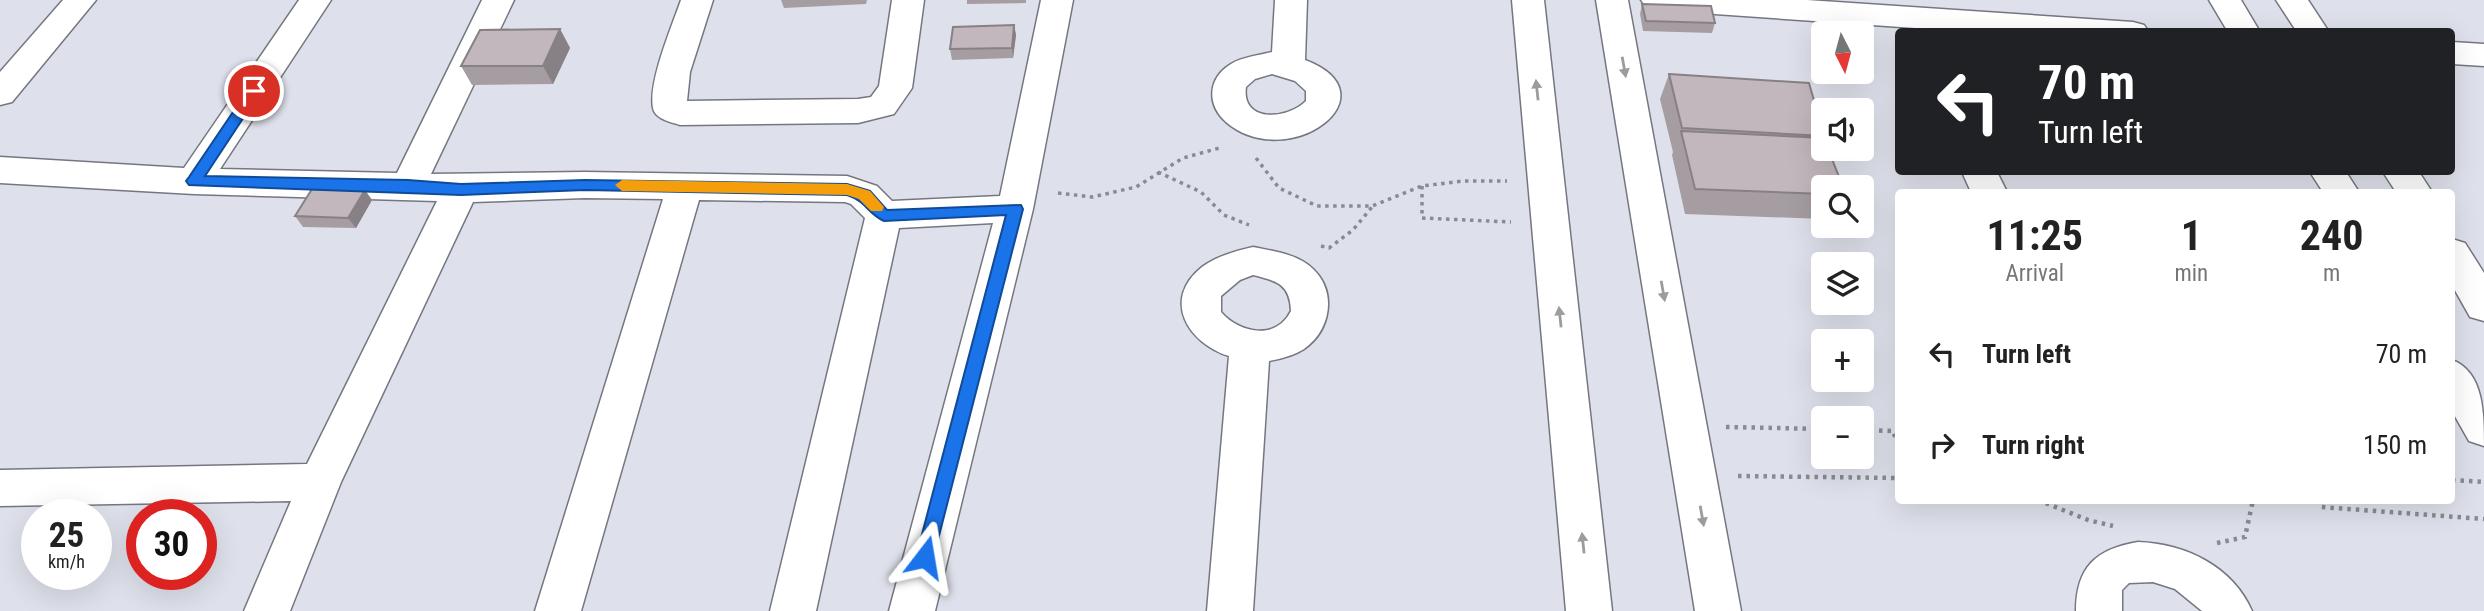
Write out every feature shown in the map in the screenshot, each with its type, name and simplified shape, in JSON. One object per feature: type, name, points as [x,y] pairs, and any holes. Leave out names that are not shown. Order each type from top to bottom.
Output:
[{"type":"street","points":[[0,94],[80,0]]},
{"type":"street","points":[[194,181],[315,0]]},
{"type":"street","points":[[408,186],[498,0]]},
{"type":"street","points":[[696,0],[673,72],[670,108],[680,113],[858,111],[882,106],[895,88],[908,0]]},
{"type":"street","points":[[912,611],[1017,199],[1057,0]]},
{"type":"street","points":[[1287,64],[1291,0]]},
{"type":"street","points":[[1528,0],[1589,611]]},
{"type":"street","points":[[1612,0],[1718,611]]},
{"type":"street","points":[[1657,0],[2079,28]]},
{"type":"street","points":[[2225,0],[2242,28]]},
{"type":"street","points":[[2292,0],[2310,28]]},
{"type":"street","points":[[2455,52],[2484,55]]},
{"type":"street","points":[[0,170],[194,181],[461,189],[585,185],[847,189],[864,195],[884,215]]},
{"type":"street","points":[[558,611],[685,186]]},
{"type":"street","points":[[267,611],[320,482],[461,189]]},
{"type":"street","points":[[884,215],[1017,199]]},
{"type":"street","points":[[793,611],[884,215]]},
{"type":"street","points":[[2455,258],[2484,306]]},
{"type":"street","points":[[1230,611],[1250,346]]},
{"type":"street","points":[[2455,381],[2484,429]]},
{"type":"street","points":[[0,488],[320,482]]},
{"type":"street","points":[[2099,611],[2098,590],[2105,575],[2119,565],[2137,561],[2160,563],[2184,571],[2205,584],[2229,611]]},
{"type":"path","points":[[1017,199],[1092,197],[1136,187],[1183,158],[1219,146],[1229,148]]},
{"type":"path","points":[[1251,150],[1279,188],[1317,206],[1373,206],[1422,186],[1463,181],[1547,181]]},
{"type":"path","points":[[1158,172],[1201,192],[1224,215],[1257,228]]},
{"type":"path","points":[[1422,186],[1422,218],[1550,224]]},
{"type":"path","points":[[1319,245],[1329,248],[1353,230],[1373,206]]},
{"type":"path","points":[[1686,426],[1811,429]]},
{"type":"path","points":[[1874,431],[1893,432],[1895,437]]},
{"type":"path","points":[[1695,475],[1895,478]]},
{"type":"path","points":[[2455,480],[2484,482]]},
{"type":"path","points":[[2319,504],[2484,519]]},
{"type":"building","points":[[1642,4],[1711,6],[1715,23],[1646,21]]},
{"type":"building","points":[[1014,25],[1012,48],[950,49],[953,27]]},
{"type":"building","points":[[560,29],[543,66],[461,66],[480,30]]},
{"type":"building","points":[[1669,74],[1809,83],[1813,98],[1811,98],[1811,135],[1682,128]]},
{"type":"building","points":[[1681,131],[1811,137],[1811,161],[1833,161],[1838,175],[1811,175],[1811,193],[1695,189]]},
{"type":"building","points":[[312,189],[365,190],[348,218],[295,216]]},
{"type":"slow traffic","points":[[622,185],[847,189],[864,195],[876,207]]},
{"type":"route","points":[[254,91],[194,181],[461,189],[585,185],[847,189],[864,195],[884,215],[1015,209],[925,557]]}]
